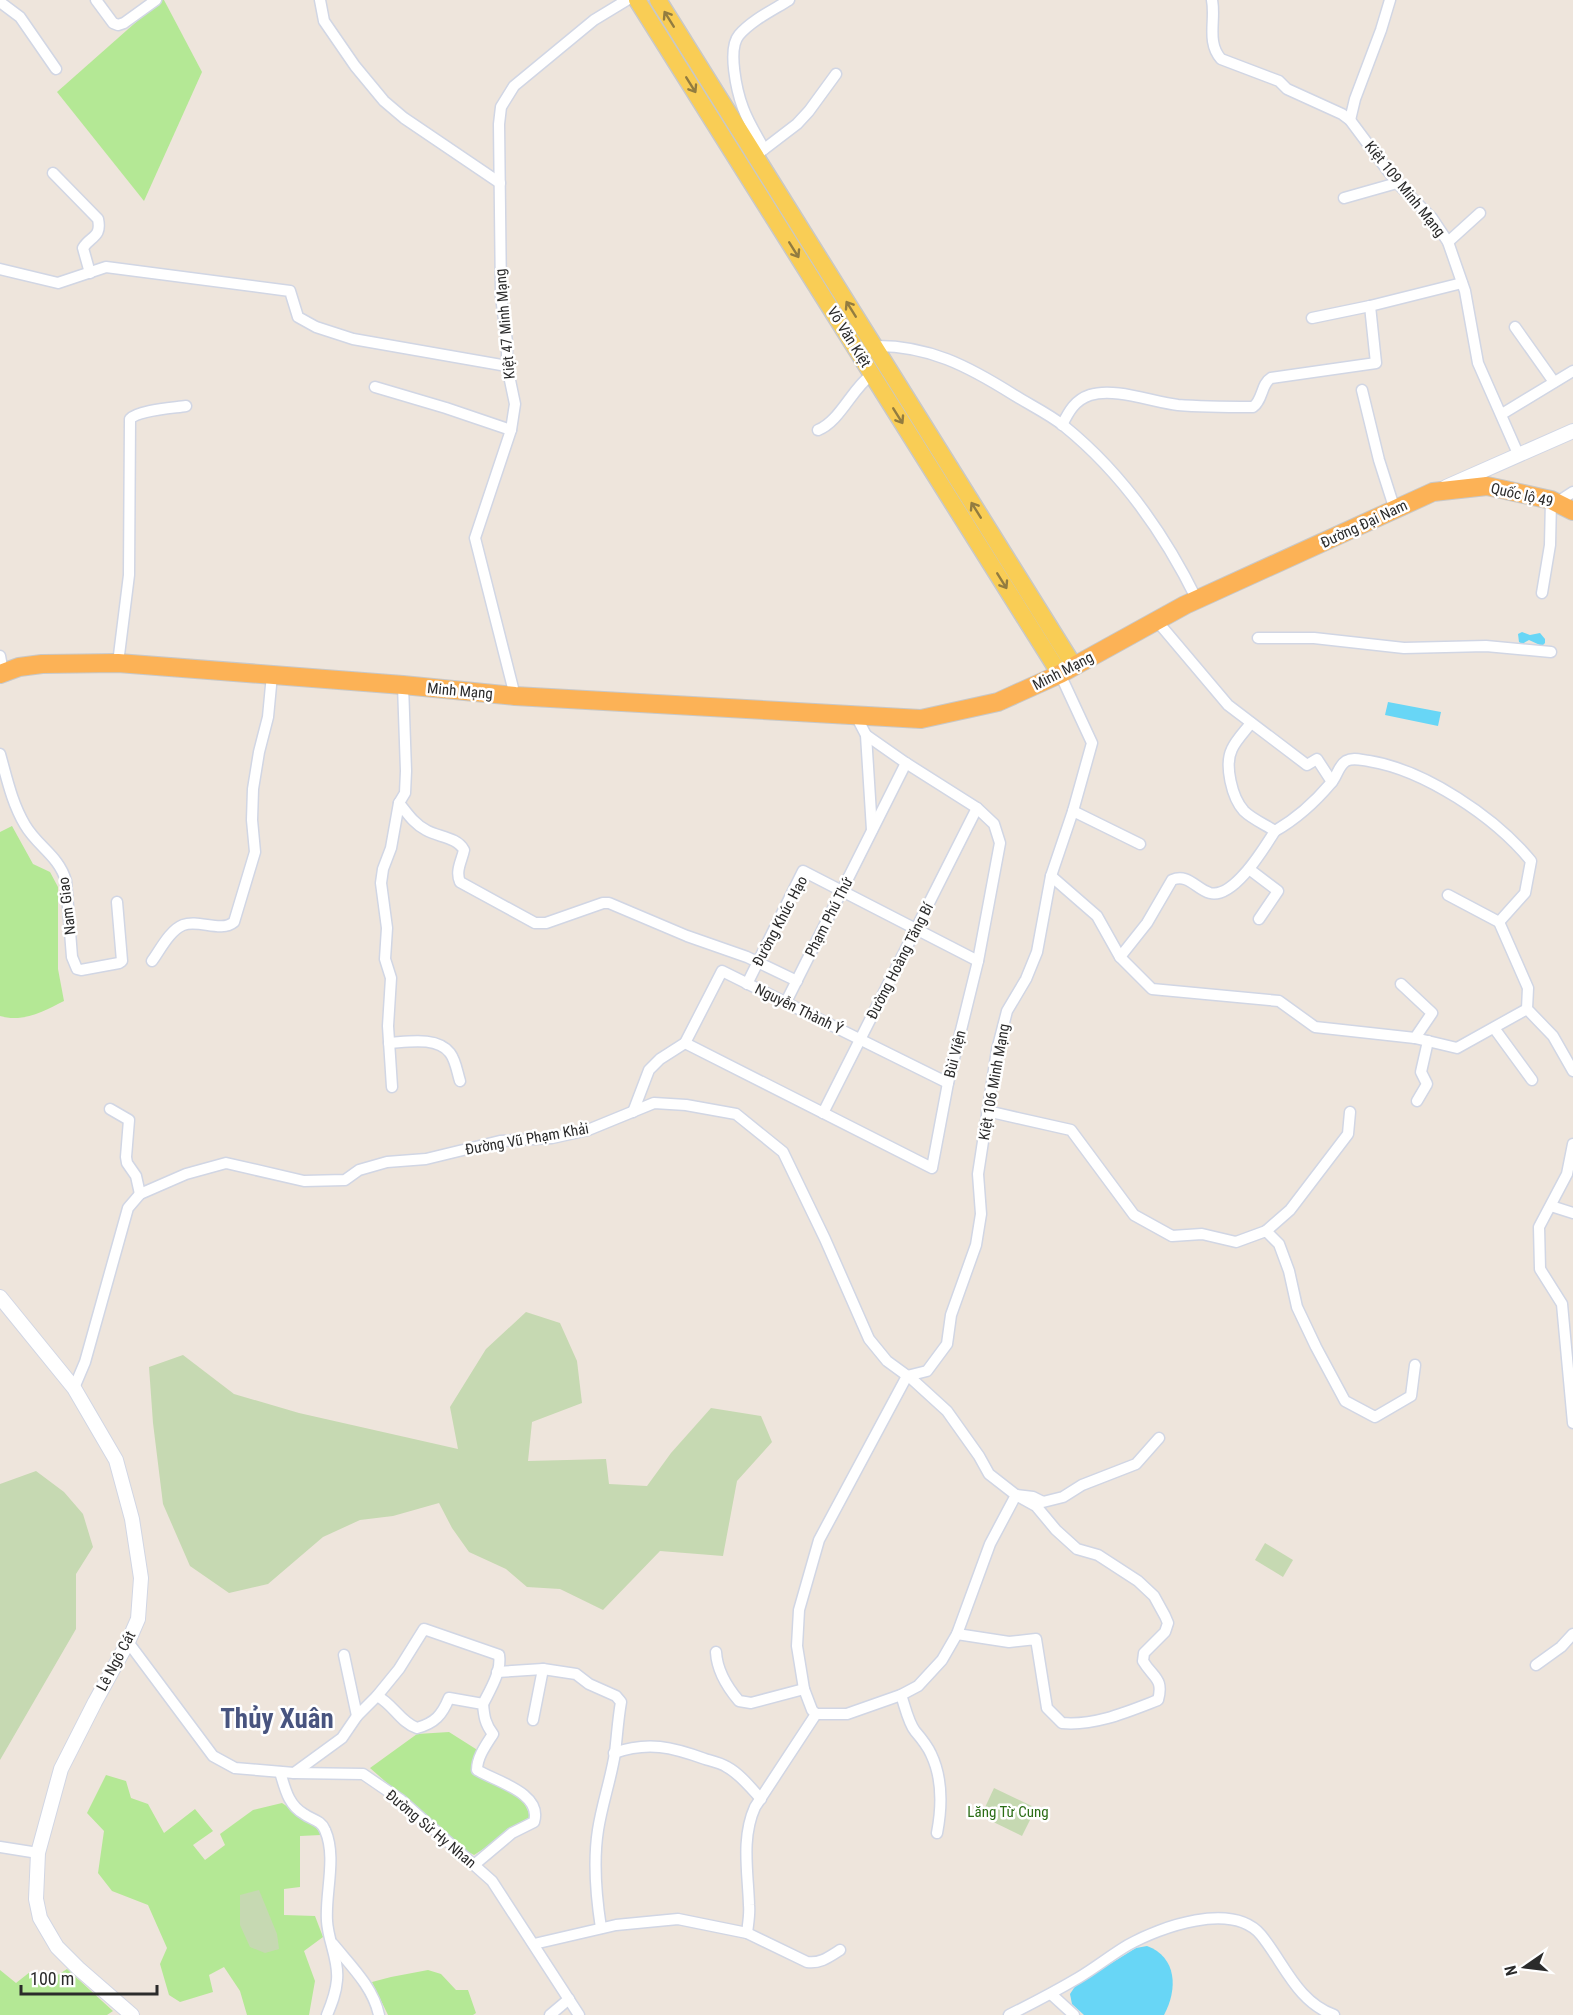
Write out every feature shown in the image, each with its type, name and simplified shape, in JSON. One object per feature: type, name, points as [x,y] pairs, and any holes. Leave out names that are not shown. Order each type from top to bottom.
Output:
[{"type":"highway","name":"Quốc lộ 49","points":[[1433,492],[1487,486],[1553,501],[1573,511]]},
{"type":"highway","name":"Đường Đại Nam","points":[[1157,621],[1197,600],[1433,492]]},
{"type":"highway","name":"Minh Mạng","points":[[1,667],[118,663],[515,696],[921,718],[998,702],[1067,670],[1157,621]]},
{"type":"main road","name":"Võ Văn Kiệt","points":[[638,0],[760,153],[874,346],[920,435],[1067,670]]},
{"type":"main road","name":"Võ Văn Kiệt","points":[[658,0],[685,60],[872,374],[920,435]]},
{"type":"street","points":[[96,0],[113,23],[118,25],[156,0]]},
{"type":"street","points":[[320,0],[324,21],[355,66],[384,102],[500,183]]},
{"type":"street","name":"Kiệt 47 Minh Mạng","points":[[515,696],[475,538],[511,429],[515,404],[507,366],[507,342],[499,263],[501,107],[514,86],[594,20],[627,0]]},
{"type":"street","points":[[789,0],[741,33],[735,43],[734,69],[737,86],[760,153],[797,124],[836,74]]},
{"type":"street","name":"Kiệt 109 Minh Mạng","points":[[1212,0],[1214,15],[1212,43],[1221,59],[1279,81],[1287,89],[1342,114],[1350,120],[1397,183],[1432,218],[1448,242],[1462,283],[1478,363],[1519,456]]},
{"type":"street","points":[[1350,120],[1355,99],[1390,0]]},
{"type":"street","points":[[0,2],[20,17],[56,69]]},
{"type":"street","points":[[53,173],[98,219],[95,238],[84,244],[82,248],[90,273]]},
{"type":"street","points":[[1344,198],[1397,183]]},
{"type":"street","points":[[1448,242],[1480,213]]},
{"type":"street","points":[[0,269],[58,283],[106,267],[290,291],[298,316],[316,327],[353,339],[507,366]]},
{"type":"street","points":[[1312,318],[1462,283]]},
{"type":"street","points":[[1062,424],[1076,402],[1096,393],[1112,393],[1175,405],[1253,407],[1257,404],[1267,380],[1271,378],[1376,363],[1370,306]]},
{"type":"street","points":[[1515,327],[1554,382]]},
{"type":"street","points":[[874,346],[896,345],[939,355],[987,378],[1062,424],[1098,457],[1134,499],[1168,546],[1197,600]]},
{"type":"street","points":[[1502,414],[1573,370]]},
{"type":"street","points":[[818,430],[830,424],[864,380],[872,374]]},
{"type":"street","points":[[375,387],[511,429]]},
{"type":"street","points":[[1362,390],[1379,460],[1395,510]]},
{"type":"street","points":[[118,663],[129,575],[130,419],[140,413],[186,406]]},
{"type":"street","name":"Đường Đại Nam","points":[[1433,492],[1573,431]]},
{"type":"street","points":[[1542,593],[1550,545],[1553,501],[1573,492]]},
{"type":"street","points":[[1157,621],[1228,705],[1307,765],[1317,759],[1332,782]]},
{"type":"street","points":[[1258,638],[1314,638],[1404,648],[1486,646],[1551,652]]},
{"type":"street","name":"Kiệt 106 Minh Mạng","points":[[907,1376],[927,1371],[947,1344],[951,1315],[976,1245],[981,1214],[978,1174],[997,1050],[1007,1011],[1026,979],[1037,952],[1051,876],[1074,811],[1092,743],[1067,670]]},
{"type":"street","points":[[152,961],[175,930],[182,925],[227,926],[234,922],[255,852],[252,820],[253,789],[268,717],[272,675]]},
{"type":"street","points":[[392,1087],[388,1026],[391,978],[385,959],[387,928],[381,883],[383,869],[392,848],[399,803],[405,793],[403,685]]},
{"type":"street","points":[[855,714],[866,735],[872,831]]},
{"type":"street","points":[[1251,723],[1232,749],[1229,762],[1232,787],[1244,810],[1275,831]]},
{"type":"street","name":"Bùi Viện","points":[[685,1043],[932,1168],[948,1083],[978,961],[1000,843],[993,824],[977,808],[866,735]]},
{"type":"street","name":"Nam Giao","points":[[0,754],[17,812],[33,836],[54,857],[63,870],[66,881],[72,957],[77,969],[122,961],[117,902]]},
{"type":"street","points":[[1120,957],[1147,923],[1172,880],[1187,879],[1210,893],[1228,888],[1249,869],[1275,831],[1292,821],[1332,782],[1346,761],[1353,758],[1388,764],[1439,787],[1509,837],[1530,861],[1525,893],[1499,922]]},
{"type":"street","name":"Phạm Phú Thứ","points":[[786,1002],[906,763]]},
{"type":"street","points":[[399,803],[413,821],[425,830],[458,842],[462,846],[464,850],[458,870],[460,882],[535,923],[546,923],[603,903],[609,903],[687,936],[737,953],[797,981]]},
{"type":"street","name":"Đường Hoàng Tăng Bí","points":[[823,1113],[977,808]]},
{"type":"street","points":[[1074,811],[1140,844]]},
{"type":"street","points":[[1249,869],[1278,891],[1259,919]]},
{"type":"street","name":"Đường Khúc Hạo","points":[[747,984],[803,871],[978,961]]},
{"type":"street","points":[[1051,876],[1097,916],[1120,957],[1152,989],[1279,1001],[1315,1027],[1415,1038],[1457,1048],[1527,1009]]},
{"type":"street","points":[[1448,894],[1499,922],[1528,988],[1527,1009],[1553,1036],[1573,1071]]},
{"type":"street","name":"Nguyễn Thành Ý","points":[[685,1043],[722,971],[948,1083]]},
{"type":"street","points":[[1401,984],[1432,1013],[1415,1038]]},
{"type":"street","points":[[1494,1028],[1532,1080]]},
{"type":"street","points":[[1417,1101],[1427,1084],[1421,1072],[1428,1041]]},
{"type":"street","points":[[389,1043],[426,1042],[441,1046],[454,1059],[459,1081]]},
{"type":"street","points":[[633,1112],[649,1070],[660,1059],[685,1043]]},
{"type":"street","name":"Đường Vũ Phạm Khải","points":[[140,1194],[186,1174],[226,1163],[304,1181],[345,1180],[359,1170],[387,1162],[426,1159],[500,1142],[552,1138],[588,1130],[654,1103],[686,1105],[736,1114],[783,1152],[825,1239],[869,1340],[887,1361],[947,1411],[989,1474],[1016,1495],[1036,1506],[1056,1530],[1077,1549],[1098,1555],[1138,1581],[1154,1596],[1168,1623],[1165,1632],[1144,1653],[1143,1661],[1160,1682],[1161,1690],[1158,1700],[1118,1716],[1077,1725],[1062,1723],[1047,1708],[1036,1639],[1009,1642],[957,1634]]},
{"type":"street","points":[[74,1388],[85,1362],[128,1208],[140,1194],[136,1176],[126,1157],[129,1120],[110,1109]]},
{"type":"street","points":[[987,1112],[1071,1130],[1134,1215],[1173,1236],[1202,1234],[1236,1242],[1266,1231],[1290,1209],[1348,1134],[1350,1112]]},
{"type":"street","points":[[1573,1144],[1570,1176],[1539,1227],[1540,1269],[1562,1304],[1573,1423]]},
{"type":"street","points":[[1551,1206],[1573,1213]]},
{"type":"street","points":[[1266,1231],[1279,1244],[1289,1271],[1297,1307],[1345,1401],[1375,1417],[1411,1396],[1415,1365]]},
{"type":"street","name":"Lê Ngô Cát","points":[[0,1297],[74,1388],[116,1460],[132,1519],[141,1578],[138,1618],[128,1642],[61,1769],[38,1853],[36,1899],[40,1918],[57,1947],[129,2014]]},
{"type":"street","points":[[907,1376],[819,1540],[799,1610],[797,1646],[804,1689],[812,1710],[816,1714],[847,1714],[901,1695],[918,1686],[942,1660],[957,1634],[990,1544],[1016,1495],[1033,1497],[1043,1502],[1063,1497],[1082,1485],[1136,1464],[1159,1438]]},
{"type":"street","points":[[294,1773],[342,1738],[357,1716],[399,1669],[424,1629],[499,1655],[497,1672],[483,1704],[487,1727],[493,1734],[484,1747],[477,1770],[513,1787],[527,1798],[535,1811],[535,1818],[534,1822],[512,1833],[474,1865]]},
{"type":"street","points":[[1536,1665],[1561,1647],[1573,1634]]},
{"type":"street","name":"Đường Sử Hy Nhan","points":[[128,1642],[213,1756],[235,1768],[294,1773],[363,1774],[401,1800],[492,1881],[579,2015]]},
{"type":"street","points":[[716,1652],[717,1666],[739,1701],[751,1703],[804,1689]]},
{"type":"street","points":[[344,1655],[357,1716]]},
{"type":"street","points":[[533,1720],[543,1669]]},
{"type":"street","points":[[497,1672],[543,1669],[576,1674],[589,1684],[620,1699],[615,1753],[598,1831],[597,1902],[601,1928]]},
{"type":"street","points":[[901,1695],[914,1730],[932,1754],[939,1779],[941,1808],[937,1833]]},
{"type":"street","points":[[377,1696],[392,1706],[407,1723],[417,1728],[434,1722],[440,1717],[449,1698],[483,1704]]},
{"type":"street","points":[[747,1933],[749,1906],[747,1834],[750,1819],[816,1714]]},
{"type":"street","points":[[615,1753],[631,1747],[648,1745],[680,1750],[727,1767],[747,1783],[761,1799]]},
{"type":"street","points":[[280,1772],[287,1796],[292,1804],[304,1814],[317,1820],[324,1827],[329,1841],[330,1878],[327,1922],[338,1978],[335,1995],[327,2015]]},
{"type":"street","points":[[0,1847],[38,1853]]},
{"type":"street","points":[[534,1944],[616,1925],[678,1919],[747,1933],[807,1962],[822,1961],[840,1950]]},
{"type":"street","points":[[1009,2015],[1051,1994],[1130,1945],[1169,1927],[1205,1919],[1233,1919],[1247,1923],[1260,1935],[1300,1992],[1321,2010],[1334,2015]]},
{"type":"street","points":[[331,1942],[361,1977],[372,1995],[379,2015]]},
{"type":"street","points":[[1051,1994],[1074,2015]]},
{"type":"street","points":[[550,2015],[569,1999]]},
{"type":"green space","points":[[161,0],[164,0],[202,72],[144,201],[57,92]]},
{"type":"green space","points":[[12,826],[33,864],[50,872],[58,887],[58,969],[64,1001],[33,1015],[17,1018],[0,1016],[0,832]]},
{"type":"green space","points":[[526,1312],[560,1323],[577,1361],[582,1403],[532,1422],[528,1461],[606,1459],[609,1484],[647,1486],[671,1453],[711,1408],[761,1416],[772,1442],[737,1481],[723,1556],[660,1551],[603,1610],[560,1589],[527,1587],[506,1569],[469,1552],[452,1528],[439,1503],[393,1516],[360,1520],[323,1537],[268,1584],[229,1593],[190,1566],[163,1504],[149,1367],[183,1355],[234,1394],[299,1413],[458,1449],[450,1407],[486,1349]]},
{"type":"green space","points":[[36,1471],[64,1492],[83,1514],[93,1547],[76,1574],[76,1629],[0,1760],[0,1484]]},
{"type":"green space","points":[[1265,1543],[1293,1560],[1283,1577],[1255,1560]]},
{"type":"green space","points":[[449,1732],[479,1751],[473,1772],[489,1783],[512,1792],[526,1806],[531,1818],[474,1855],[460,1847],[370,1768],[417,1734]]},
{"type":"green space","points":[[106,1775],[126,1781],[131,1798],[148,1804],[164,1833],[195,1809],[213,1831],[193,1845],[205,1860],[225,1845],[220,1834],[253,1810],[282,1803],[315,1825],[321,1835],[300,1836],[300,1887],[284,1889],[284,1915],[315,1916],[323,1937],[304,1951],[315,1981],[309,2015],[247,2015],[240,1991],[224,1967],[209,1975],[213,1992],[180,2002],[169,1995],[160,1964],[167,1948],[148,1905],[112,1891],[98,1873],[104,1831],[87,1813]]},
{"type":"green space","name":"Lăng Từ Cung","points":[[994,1788],[1036,1808],[1022,1836],[981,1816]]},
{"type":"green space","points":[[259,1890],[277,1934],[279,1949],[265,1953],[250,1947],[240,1925],[240,1895]]},
{"type":"green space","points":[[67,1969],[113,2011],[107,2015],[0,2015],[0,1970],[16,1983],[30,1972],[50,1980]]},
{"type":"green space","points":[[428,1970],[441,1974],[456,1990],[468,1990],[476,2013],[473,2015],[388,2015],[372,1982]]},
{"type":"water","points":[[1522,632],[1530,635],[1540,633],[1545,643],[1542,646],[1529,640],[1522,644],[1519,642],[1518,634]]},
{"type":"water","points":[[1388,702],[1441,712],[1438,726],[1385,715]]},
{"type":"water","points":[[1147,1946],[1164,1958],[1172,1975],[1173,1985],[1169,2005],[1164,2015],[1084,2015],[1072,2004],[1070,1994],[1076,1985],[1136,1948]]},
{"type":"district","name":"Thủy Xuân","points":[[277,1719]]}]
